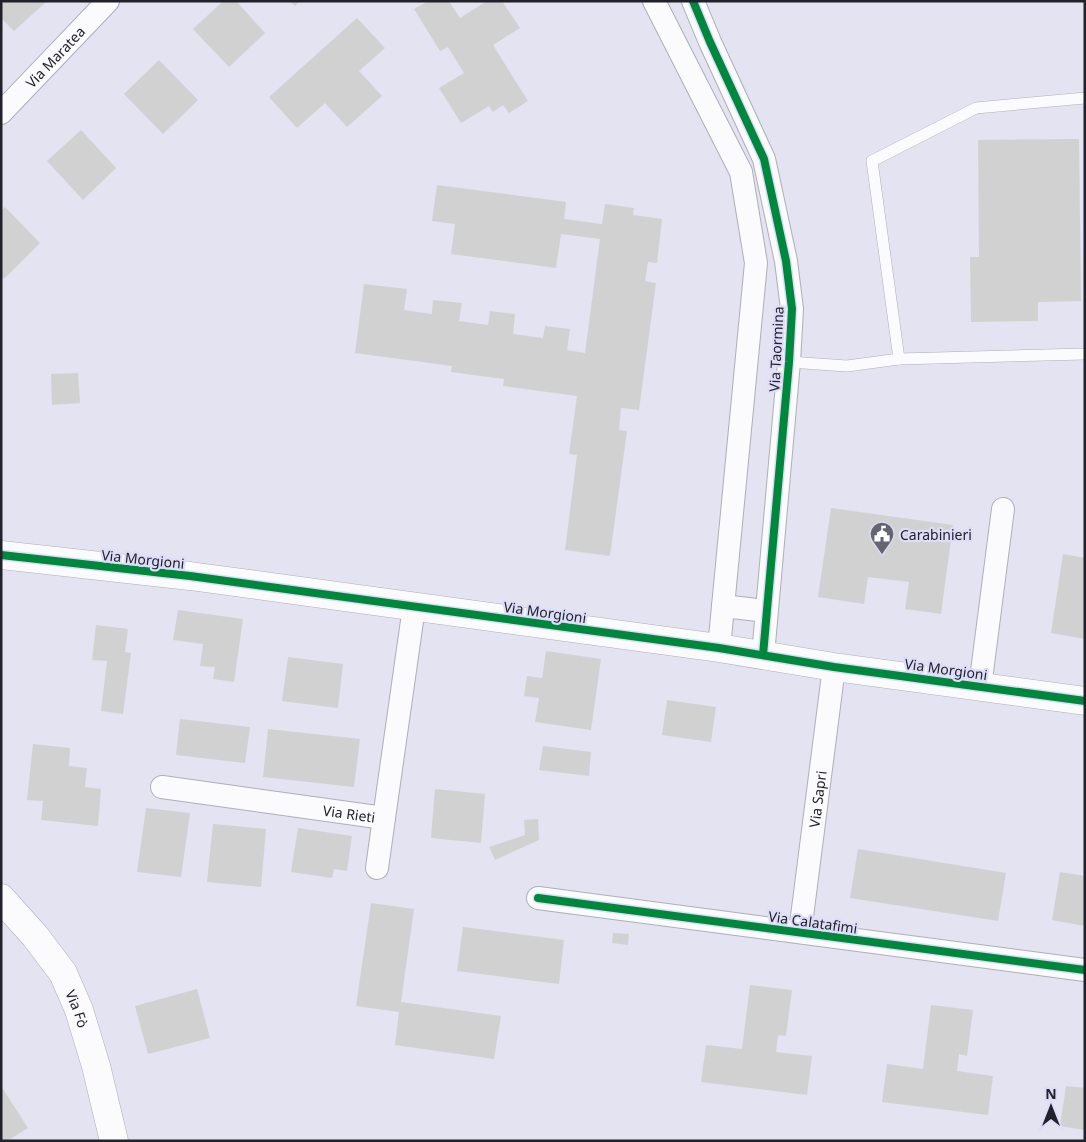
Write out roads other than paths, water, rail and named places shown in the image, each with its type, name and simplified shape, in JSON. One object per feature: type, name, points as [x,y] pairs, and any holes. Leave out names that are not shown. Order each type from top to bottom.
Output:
[{"type":"street","name":"Via Maratea","points":[[1,113],[108,1]]},
{"type":"street","name":"Via Taormina","points":[[654,1],[740,172],[756,263],[719,648]]},
{"type":"street","name":"Via Taormina","points":[[693,1],[764,159],[786,261],[791,299],[789,362],[762,655]]},
{"type":"street","points":[[980,687],[1003,509]]},
{"type":"street","name":"Via Morgioni","points":[[1,555],[190,576],[719,648],[834,667],[1085,700]]},
{"type":"street","name":"Via Rieti","points":[[162,786],[384,818],[414,606]]},
{"type":"street","points":[[724,606],[766,611]]},
{"type":"street","name":"Via Sapri","points":[[800,932],[834,667]]},
{"type":"street","points":[[377,868],[384,818]]},
{"type":"street","name":"Via Fò","points":[[1,898],[35,936],[63,973],[79,1010],[91,1048],[114,1141]]},
{"type":"street","name":"Via Calatafimi","points":[[538,898],[1085,970]]},
{"type":"lane","points":[[899,360],[872,162],[976,108],[1085,98]]},
{"type":"lane","points":[[789,362],[847,366],[899,360],[1085,354]]},
{"type":"place","name":"Carabinieri","points":[[882,555]]}]
